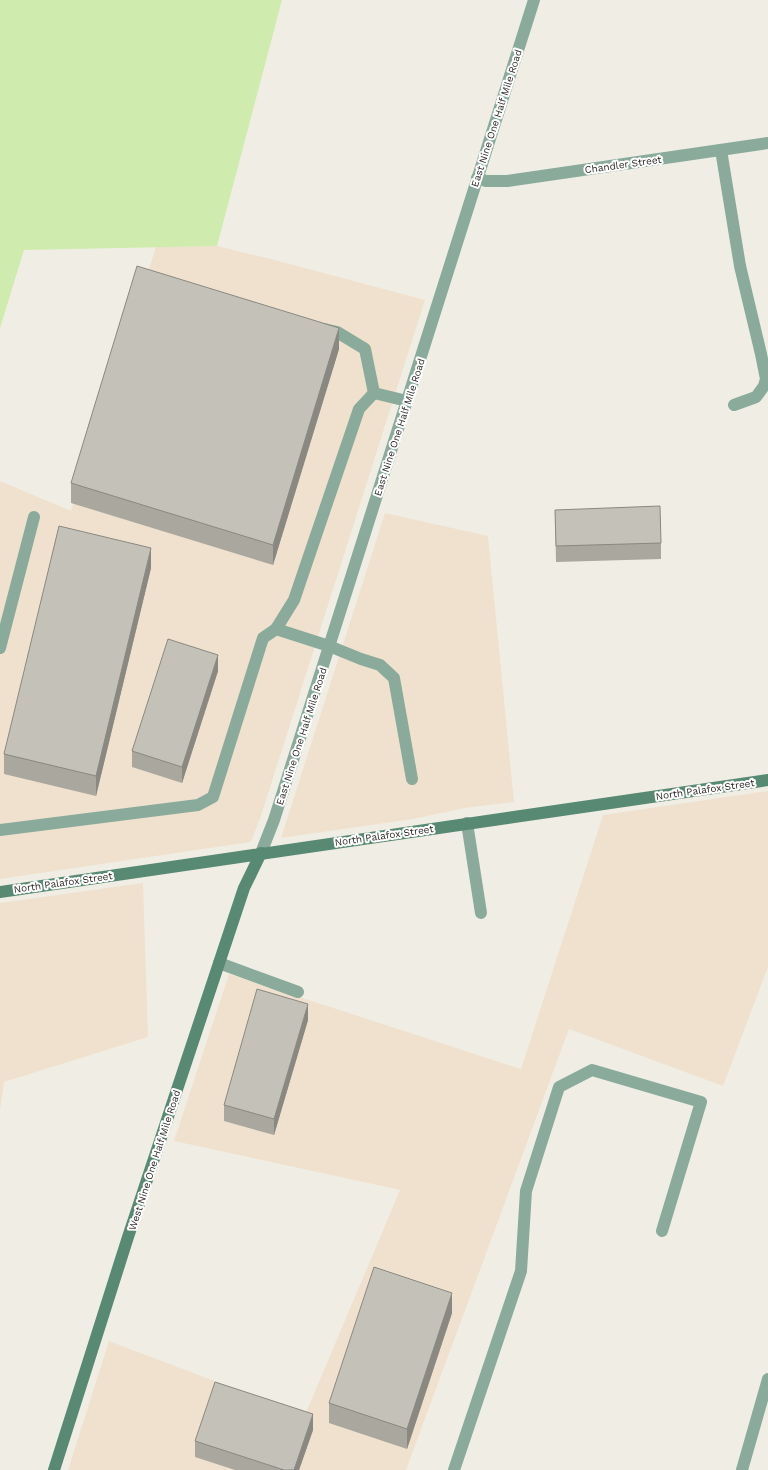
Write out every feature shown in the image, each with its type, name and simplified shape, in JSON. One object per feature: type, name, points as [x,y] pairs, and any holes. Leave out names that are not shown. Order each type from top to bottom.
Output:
[{"type":"main road","name":"North Palafox Street","points":[[0,892],[768,780]]},
{"type":"main road","name":"West Nine One Half Mile Road","points":[[54,1470],[130,1230],[244,888],[261,853]]},
{"type":"street","name":"East Nine One Half Mile Road","points":[[261,853],[274,820],[534,0]]},
{"type":"street","name":"Chandler Street","points":[[477,178],[507,181],[768,143]]},
{"type":"street","points":[[721,150],[740,266],[766,379],[764,386],[756,397],[734,405]]},
{"type":"street","points":[[315,326],[337,332],[365,348],[374,393]]},
{"type":"street","points":[[374,393],[407,401]]},
{"type":"street","points":[[0,830],[198,805],[213,797],[263,638],[276,629],[294,600],[359,409],[374,393]]},
{"type":"street","points":[[0,648],[34,517]]},
{"type":"street","points":[[276,629],[329,646],[380,665],[394,678],[412,779]]},
{"type":"street","points":[[467,823],[481,913]]},
{"type":"street","points":[[219,963],[298,992]]},
{"type":"street","points":[[454,1470],[521,1270],[526,1191],[559,1087],[592,1070],[701,1102],[662,1231]]},
{"type":"street","points":[[742,1470],[768,1379]]},
{"type":"shaded area","points":[[217,246],[425,300],[261,816],[251,842],[0,879],[0,481],[71,511],[156,247]]},
{"type":"shaded area","points":[[385,513],[488,536],[514,802],[465,808],[413,819],[281,838]]},
{"type":"shaded area","points":[[768,791],[768,967],[723,1086],[569,1029],[406,1470],[68,1470],[109,1341],[305,1415],[400,1190],[174,1141],[229,974],[521,1069],[603,815]]},
{"type":"shaded area","points":[[143,883],[148,1037],[4,1082],[0,1111],[0,903]]},
{"type":"green space","points":[[0,0],[282,0],[217,246],[24,250],[0,328]]},
{"type":"building","points":[[137,266],[339,328],[273,545],[71,483]]},
{"type":"building","points":[[660,506],[661,543],[556,546],[555,510]]},
{"type":"building","points":[[59,526],[151,548],[96,776],[4,754]]},
{"type":"building","points":[[168,639],[218,655],[182,767],[132,751]]},
{"type":"building","points":[[257,989],[308,1004],[274,1119],[224,1105]]},
{"type":"building","points":[[374,1267],[452,1293],[407,1429],[329,1403]]},
{"type":"building","points":[[215,1382],[313,1414],[294,1470],[284,1470],[195,1441]]}]
